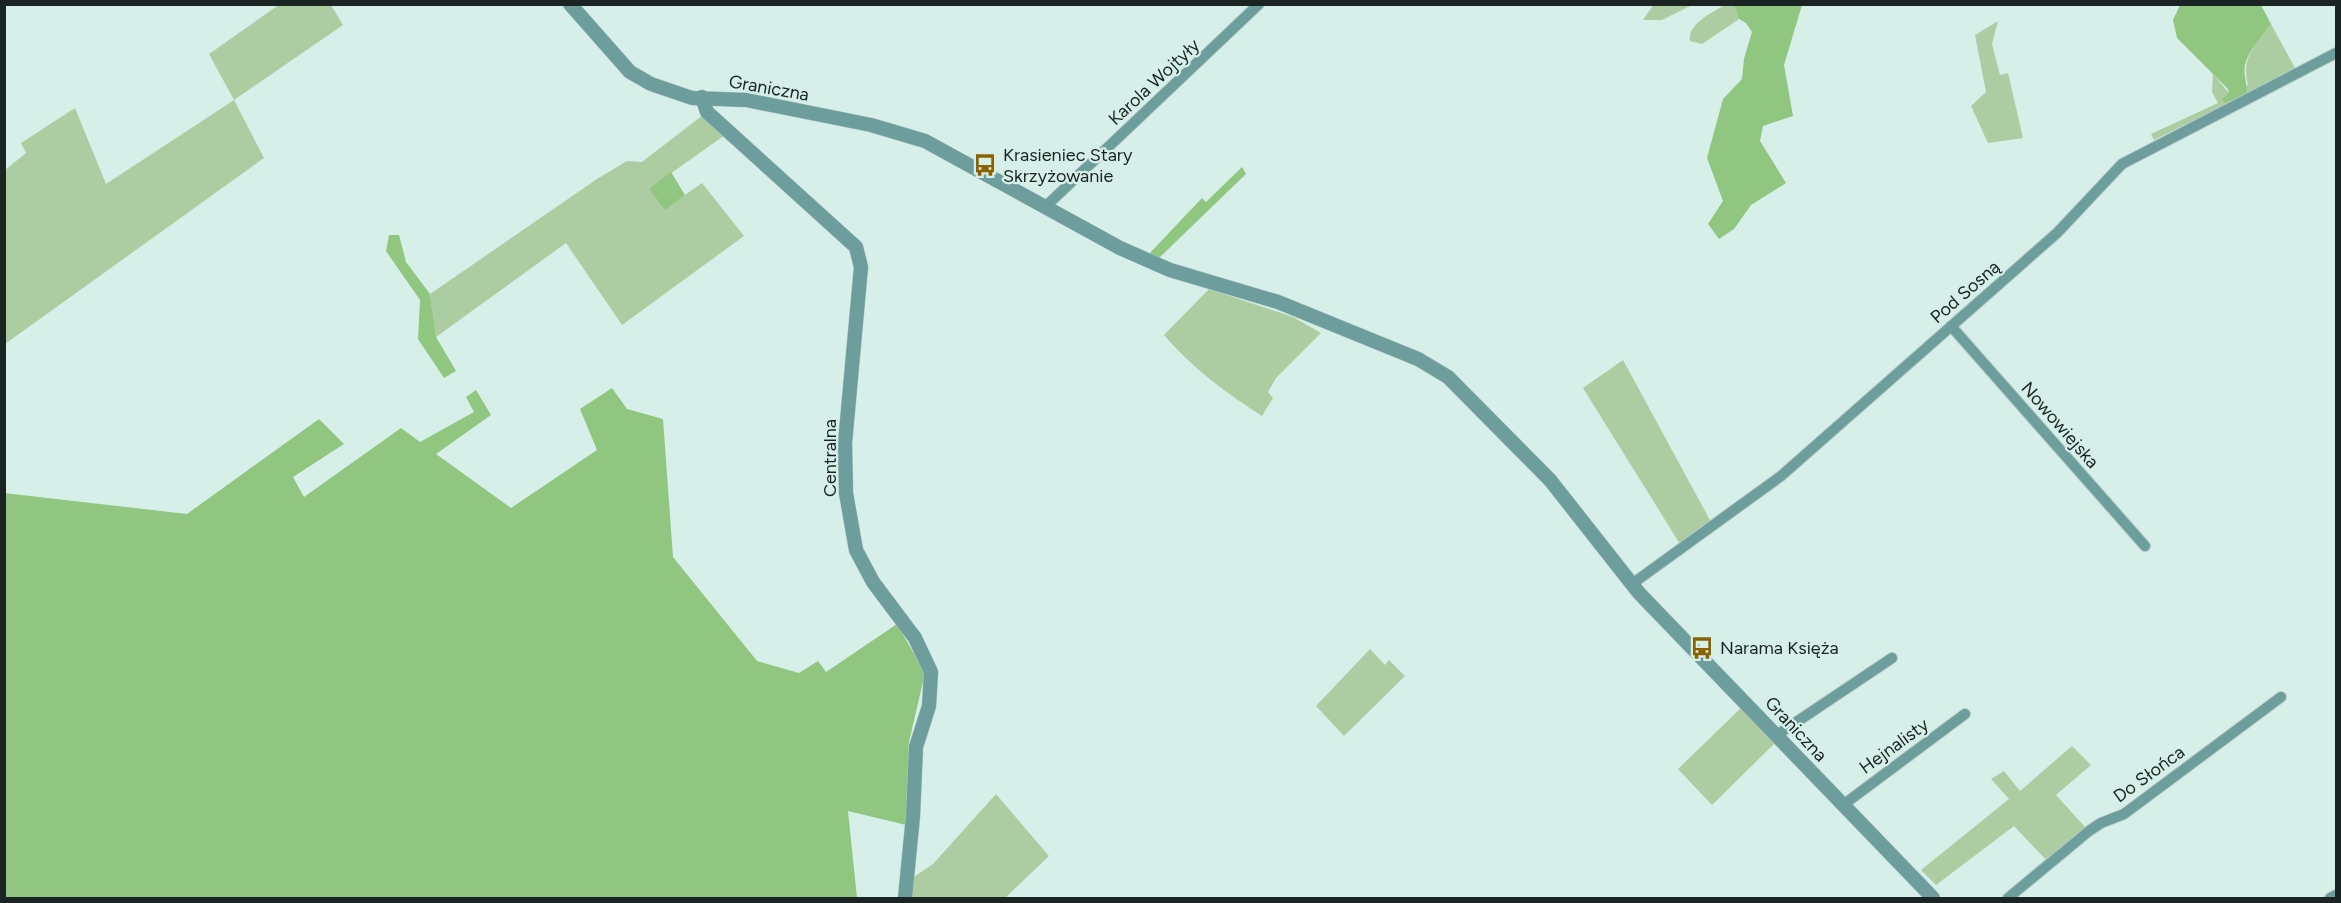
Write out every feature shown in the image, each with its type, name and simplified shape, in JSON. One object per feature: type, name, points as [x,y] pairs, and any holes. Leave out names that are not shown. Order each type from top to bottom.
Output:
[{"type":"street","name":"Graniczna","points":[[570,4],[630,72],[651,84],[692,98],[702,96],[746,100],[871,125],[925,141],[1120,248],[1160,266],[1278,302],[1418,359],[1448,377],[1550,480],[1632,584],[1933,898]]},
{"type":"street","name":"Karola Wojtyły","points":[[1045,207],[1259,4]]},
{"type":"street","name":"Pod Sosną","points":[[1632,584],[1781,476],[2057,233],[2122,164],[2337,53]]},
{"type":"street","name":"Centralna","points":[[702,96],[707,112],[856,247],[861,267],[845,443],[846,494],[856,550],[873,582],[915,638],[931,672],[929,706],[916,747],[913,816],[905,898]]},
{"type":"street","name":"Nowowiejska","points":[[1951,326],[2145,546]]},
{"type":"street","points":[[1777,735],[1892,658]]},
{"type":"street","name":"Do Słońca","points":[[2008,898],[2089,831],[2101,823],[2124,814],[2282,697]]},
{"type":"street","name":"Hejnalisty","points":[[1843,805],[1965,714]]},
{"type":"street","points":[[2330,898],[2337,895]]},
{"type":"green space","points":[[280,4],[331,5],[343,25],[234,100],[209,54]]},
{"type":"green space","points":[[1654,4],[1692,5],[1662,20],[1643,20]]},
{"type":"green space","points":[[1724,5],[1734,5],[1739,19],[1702,44],[1690,41],[1690,35],[1696,24]]},
{"type":"green space","points":[[1734,5],[1802,5],[1784,65],[1793,116],[1763,126],[1760,141],[1786,183],[1751,205],[1734,229],[1719,239],[1708,224],[1723,201],[1707,158],[1723,99],[1742,79],[1744,59],[1752,32],[1746,23],[1739,19]]},
{"type":"green space","points":[[2180,5],[2261,5],[2271,24],[2247,59],[2246,94],[2225,103],[2222,99],[2229,93],[2228,89],[2177,38],[2173,20]]},
{"type":"green space","points":[[1998,21],[1992,44],[2000,75],[2008,73],[2023,138],[1988,143],[1971,106],[1986,92],[1975,35]]},
{"type":"green space","points":[[2271,24],[2296,70],[2154,140],[2151,134],[2218,103],[2212,92],[2213,74],[2229,93],[2248,85],[2246,66],[2248,59],[2255,45]]},
{"type":"green space","points":[[234,100],[264,158],[5,344],[5,170],[26,153],[21,143],[75,108],[106,184]]},
{"type":"green space","points":[[703,115],[725,135],[649,189],[665,209],[702,183],[744,236],[622,325],[566,243],[436,337],[430,294],[597,179],[627,161],[642,162]]},
{"type":"green space","points":[[1242,167],[1246,174],[1159,258],[1148,255],[1202,198],[1206,202]]},
{"type":"green space","points":[[671,172],[685,195],[665,210],[649,189]]},
{"type":"green space","points":[[389,235],[399,235],[406,262],[430,294],[436,337],[456,371],[444,378],[418,339],[420,300],[386,251]]},
{"type":"green space","points":[[1209,289],[1293,317],[1321,333],[1276,378],[1268,392],[1273,398],[1262,416],[1210,379],[1164,335]]},
{"type":"green space","points":[[1623,360],[1711,522],[1680,544],[1583,388]]},
{"type":"green space","points":[[612,388],[627,409],[663,419],[673,557],[757,661],[799,673],[818,661],[826,672],[897,624],[925,673],[909,742],[906,825],[848,811],[857,898],[5,898],[4,493],[187,514],[319,419],[344,444],[293,477],[304,497],[401,428],[420,442],[474,412],[466,397],[476,390],[491,415],[436,454],[511,508],[597,450],[580,409]]},
{"type":"green space","points":[[1370,649],[1385,665],[1389,660],[1405,676],[1344,736],[1316,706]]},
{"type":"green space","points":[[1743,706],[1777,741],[1712,805],[1678,769]]},
{"type":"green space","points":[[2072,746],[2091,765],[2056,795],[2086,828],[2047,861],[2014,826],[1936,885],[1921,870],[2009,799],[1991,779],[2004,771],[2020,791]]},
{"type":"green space","points":[[996,794],[1049,856],[1005,898],[909,898],[911,879],[933,864]]},
{"type":"place","name":"Krasieniec Stary Skrzyżowanie","points":[[985,165]]},
{"type":"place","name":"Narama Księża","points":[[1702,648]]}]
